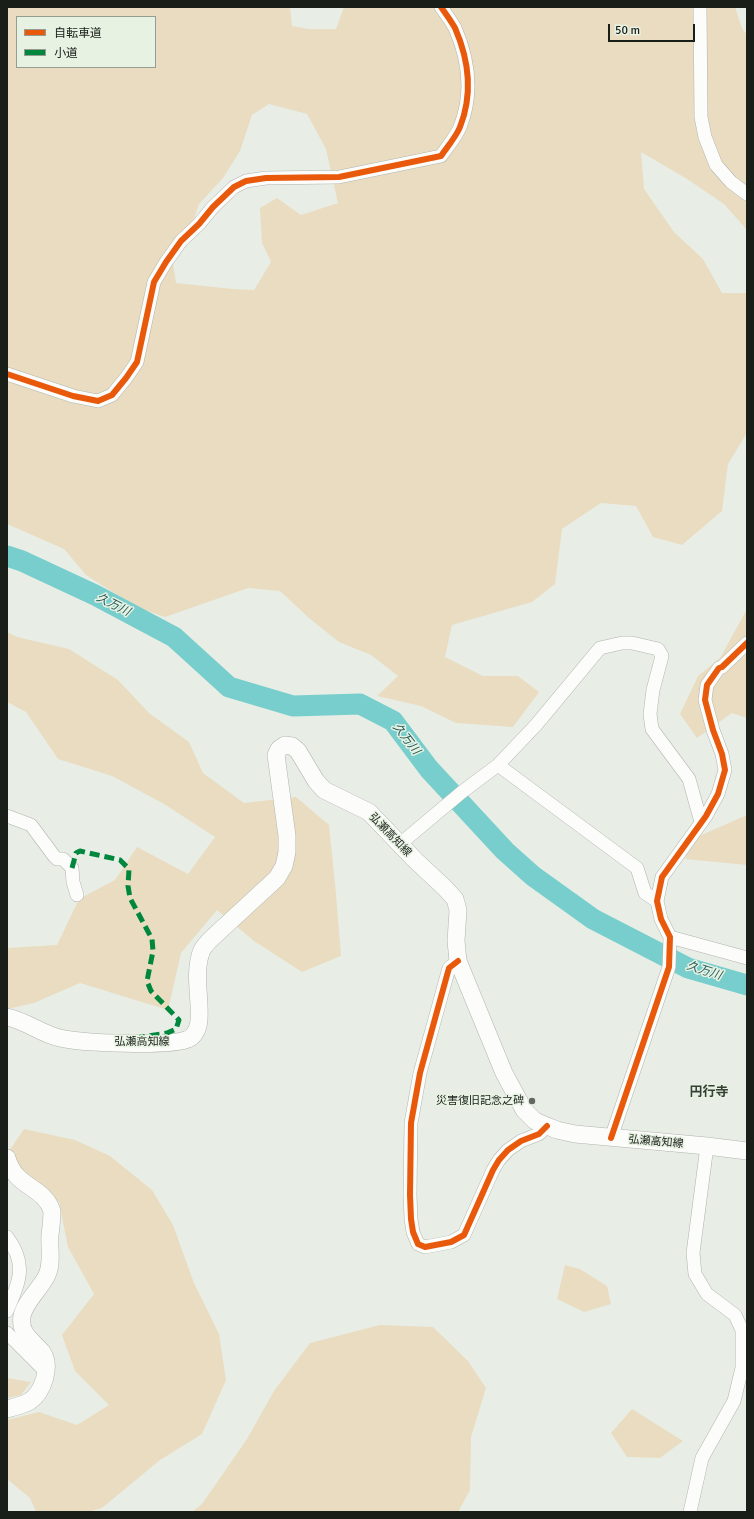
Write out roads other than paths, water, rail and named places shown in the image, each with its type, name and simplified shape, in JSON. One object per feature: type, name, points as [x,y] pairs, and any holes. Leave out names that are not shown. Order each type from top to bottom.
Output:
[{"type":"main road","name":"弘瀬高知線","points":[[7,1017],[61,1038],[101,1042],[177,1042],[187,1040],[194,1035],[198,1026],[198,972],[199,960],[203,949],[212,938],[278,878],[284,866],[287,852],[287,836],[276,756],[279,749],[285,745],[292,746],[298,751],[316,781],[324,790],[369,812],[415,860],[446,888],[455,899],[458,910],[456,941],[458,961],[504,1073],[524,1110],[535,1121],[556,1130],[575,1134],[747,1151]]},
{"type":"main road","points":[[7,1158],[10,1167],[16,1176],[22,1182],[42,1195],[50,1203],[52,1211],[49,1270],[22,1316],[22,1326],[26,1335],[42,1352],[46,1362],[46,1372],[38,1394],[31,1400],[7,1410]]},
{"type":"street","points":[[7,374],[73,396],[98,401],[112,395],[137,362],[154,282],[166,262],[181,241],[199,224],[213,207],[234,187],[246,180],[266,178],[339,177],[441,156],[459,129],[465,111],[468,93],[466,59],[454,27],[441,7]]},
{"type":"street","points":[[700,7],[700,117],[705,137],[716,166],[731,182],[747,194]]},
{"type":"street","points":[[400,844],[462,792],[498,765],[536,725],[600,648],[622,643],[632,643],[658,650],[662,656],[653,690],[650,714],[652,729],[689,779],[701,822]]},
{"type":"street","points":[[611,1138],[669,967],[670,937],[660,919],[657,901],[662,877],[701,822],[718,794],[726,770],[705,700],[707,685],[719,668],[722,667],[747,643]]},
{"type":"street","points":[[498,765],[637,868],[645,893],[657,901]]},
{"type":"street","points":[[7,816],[31,825],[54,856],[57,859],[63,858],[72,868],[72,882],[77,895]]},
{"type":"street","points":[[670,937],[747,958]]},
{"type":"street","points":[[458,961],[449,968],[420,1073],[413,1107],[411,1123],[410,1196],[413,1232],[418,1244],[425,1247],[451,1242],[464,1235],[493,1170],[500,1160],[508,1150],[521,1141],[538,1134],[547,1126]]},
{"type":"street","points":[[690,1512],[702,1458],[734,1401],[742,1368],[742,1330],[735,1315],[707,1294],[695,1274],[693,1253],[707,1146]]},
{"type":"street","points":[[7,1237],[15,1248],[20,1267],[19,1279],[7,1311]]},
{"type":"street","points":[[7,1333],[46,1372]]},
{"type":"waterway","name":"久万川","points":[[7,556],[22,561],[95,595],[174,637],[229,687],[293,706],[360,704],[393,721],[429,769],[505,851],[533,876],[593,919],[688,968],[747,985]]},
{"type":"place","name":"災害復旧記念之碑","points":[[532,1101]]},
{"type":"district","name":"円行寺","points":[[709,1093]]}]
